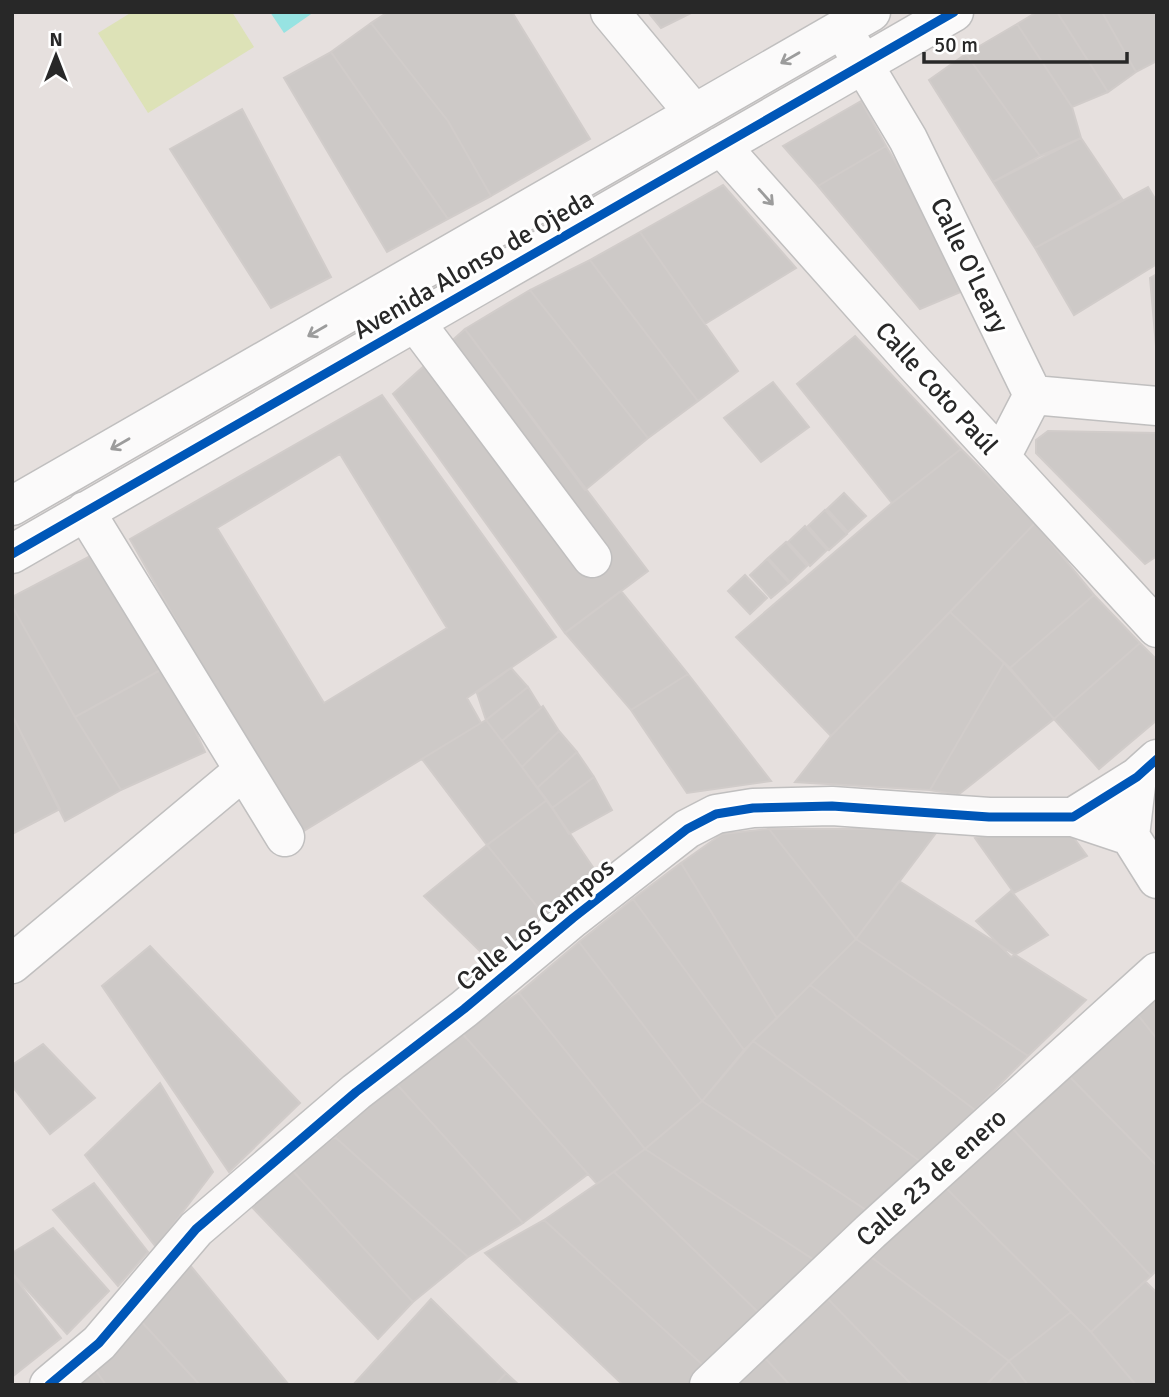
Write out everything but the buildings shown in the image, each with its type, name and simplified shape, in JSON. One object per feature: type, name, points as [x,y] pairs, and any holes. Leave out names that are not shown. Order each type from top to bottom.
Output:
[{"type":"street","points":[[610,12],[694,113]]},
{"type":"street","name":"Avenida Alonso de Ojeda","points":[[12,554],[954,12]]},
{"type":"street","name":"Avenida Alonso de Ojeda","points":[[12,506],[694,113],[848,18]]},
{"type":"street","name":"Calle O'Leary","points":[[848,18],[864,64],[908,139],[1033,395]]},
{"type":"street","name":"Calle Coto Paúl","points":[[721,146],[1157,628]]},
{"type":"street","points":[[415,322],[592,558]]},
{"type":"street","points":[[1001,457],[1033,395],[1157,406]]},
{"type":"street","points":[[85,512],[285,837]]},
{"type":"street","points":[[1073,817],[1147,768]]},
{"type":"street","points":[[1130,836],[1147,768]]},
{"type":"street","points":[[12,964],[243,771]]},
{"type":"street","name":"Calle Los Campos","points":[[49,1385],[99,1343],[196,1229],[356,1092],[464,1009],[573,918],[687,829],[716,814],[753,808],[832,806],[989,817],[1073,817]]},
{"type":"street","points":[[1073,817],[1130,836],[1157,879]]},
{"type":"street","name":"Calle 23 de enero","points":[[709,1385],[870,1232],[1157,972]]},
{"type":"green space","points":[[132,12],[232,12],[254,47],[148,113],[98,33]]},
{"type":"water","points":[[270,12],[314,12],[284,33]]},
{"type":"cycle path","points":[[12,554],[954,12]]},
{"type":"cycle path","points":[[49,1385],[99,1343],[196,1229],[356,1092],[464,1009],[573,918],[687,829],[716,814],[753,808],[832,806],[989,817],[1073,817],[1137,777],[1157,759]]}]
